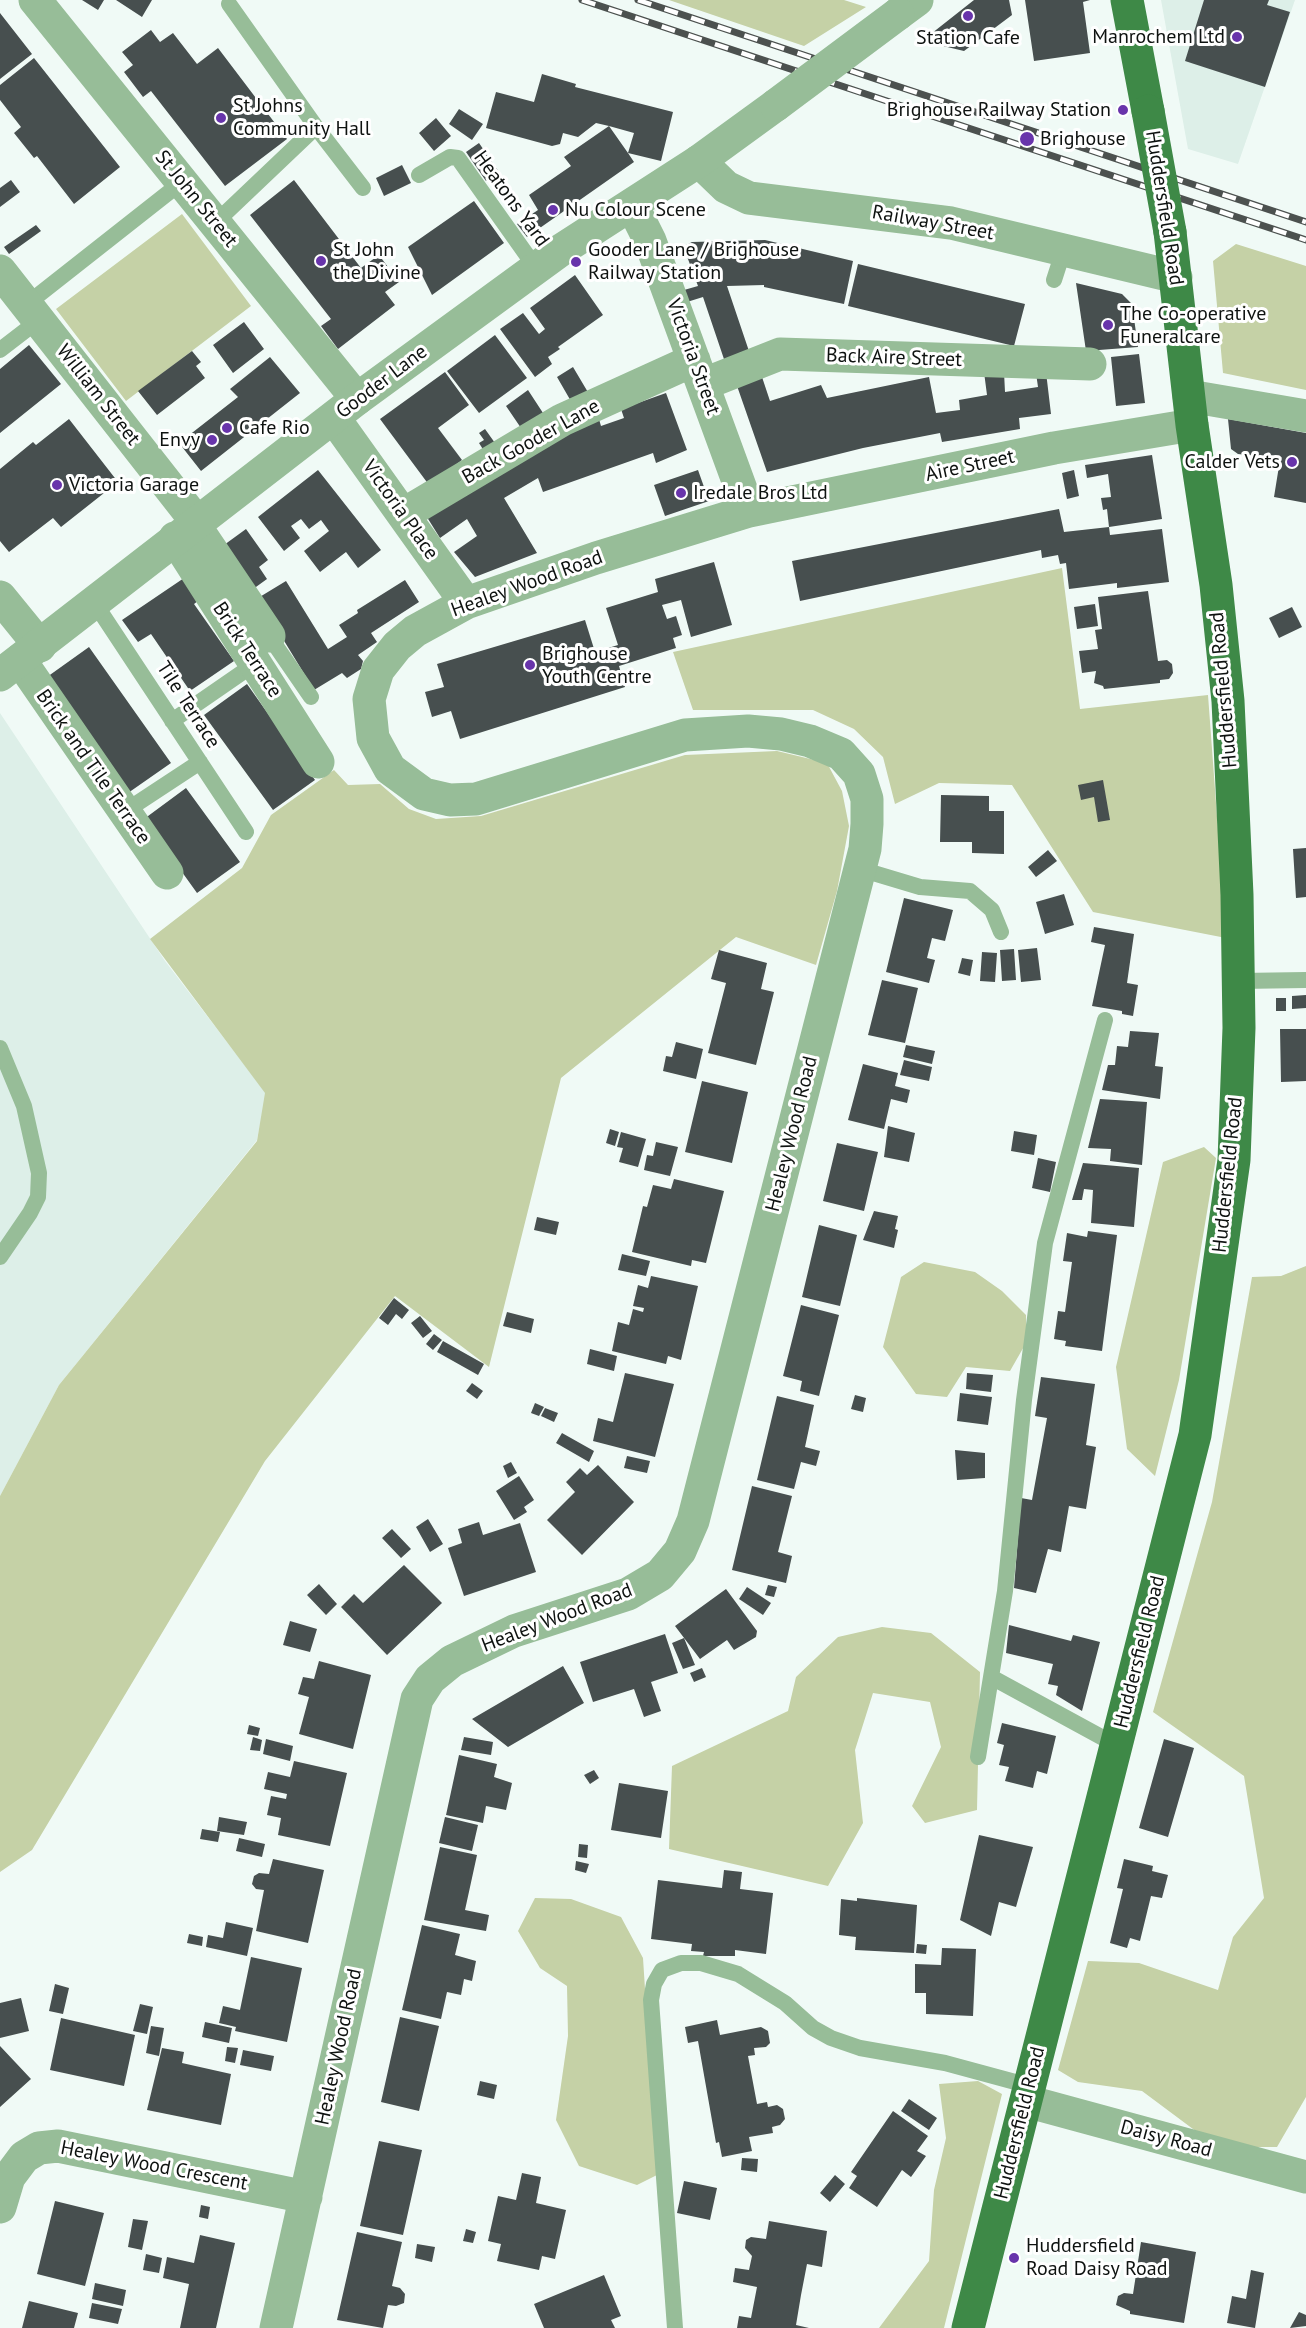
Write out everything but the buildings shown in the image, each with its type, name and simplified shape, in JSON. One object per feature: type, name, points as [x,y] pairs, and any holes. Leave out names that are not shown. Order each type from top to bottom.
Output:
[{"type":"main road","name":"Huddersfield Road","points":[[968,2328],[1195,1435],[1234,1160],[1239,981],[1228,701],[1216,585],[1190,411],[1170,232],[1127,0]]},
{"type":"street","name":"St John Street","points":[[35,0],[215,223],[346,408]]},
{"type":"street","name":"Gooder Lane","points":[[20,660],[188,527],[536,268],[699,161],[907,7]]},
{"type":"street","name":"Railway Street","points":[[699,161],[726,187],[749,198],[951,223],[1176,277]]},
{"type":"street","name":"Victoria Street","points":[[632,205],[650,242],[749,512]]},
{"type":"street","name":"William Street","points":[[0,271],[33,312],[188,527],[262,650]]},
{"type":"street","name":"Back Aire Street","points":[[699,372],[780,354],[1090,364]]},
{"type":"street","name":"Back Gooder Lane","points":[[404,514],[562,420],[699,372]]},
{"type":"street","name":"Victoria Place","points":[[346,408],[404,514],[466,603]]},
{"type":"street","name":"Aire Street","points":[[749,512],[1054,448],[1190,411],[1306,416]]},
{"type":"street","name":"Healey Wood Road","points":[[276,2328],[417,1699],[441,1669],[482,1645],[628,1594],[644,1585],[670,1563],[687,1536],[865,849],[867,799],[860,774],[841,754],[810,741],[781,734],[748,731],[686,735],[476,799],[450,800],[424,794],[406,783],[390,769],[373,738],[369,718],[369,699],[378,670],[397,646],[415,631],[466,603],[596,558],[749,512]]},
{"type":"street","name":"Brick and Tile Terrace","points":[[0,597],[20,660],[166,873]]},
{"type":"street","name":"Brick Terrace","points":[[262,650],[318,762]]},
{"type":"street","name":"Daisy Road","points":[[1028,2094],[1306,2177]]},
{"type":"street","name":"Healey Wood Crescent","points":[[0,2207],[9,2177],[24,2157],[39,2148],[58,2146],[306,2197]]},
{"type":"lane","points":[[229,4],[316,127],[363,188]]},
{"type":"lane","points":[[215,223],[316,127]]},
{"type":"lane","name":"Heatons Yard","points":[[419,175],[450,158],[458,158],[536,268]]},
{"type":"lane","points":[[0,350],[33,312],[182,182]]},
{"type":"lane","points":[[1054,280],[1064,249]]},
{"type":"lane","name":"Tile Terrace","points":[[94,602],[246,832]]},
{"type":"lane","points":[[172,721],[262,650],[311,697]]},
{"type":"lane","points":[[124,812],[200,762]]},
{"type":"lane","points":[[860,869],[920,887],[970,891],[992,910],[1001,932]]},
{"type":"lane","points":[[1239,981],[1306,980]]},
{"type":"lane","points":[[978,1757],[993,1678],[1005,1591],[1024,1400],[1045,1243],[1105,1020]]},
{"type":"lane","points":[[0,1048],[24,1106],[39,1173],[38,1197],[30,1213],[0,1257]]},
{"type":"lane","points":[[993,1678],[1116,1745]]},
{"type":"lane","points":[[675,2328],[651,2000],[654,1984],[662,1970],[681,1963],[701,1963],[738,1974],[785,2003],[813,2028],[831,2038],[860,2048],[954,2065],[1028,2094]]},
{"type":"shaded area","points":[[1161,0],[1295,0],[1238,164],[1188,149]]},
{"type":"shaded area","points":[[0,713],[165,961],[266,1093],[257,1140],[59,1385],[0,1496]]},
{"type":"green space","points":[[669,0],[844,0],[866,7],[804,46]]},
{"type":"green space","points":[[182,214],[251,306],[126,401],[56,309]]},
{"type":"green space","points":[[1236,244],[1306,266],[1306,390],[1223,373],[1213,261]]},
{"type":"green space","points":[[1062,568],[1080,709],[1208,695],[1226,938],[1093,912],[1012,785],[939,783],[895,804],[883,757],[854,729],[813,710],[693,710],[673,652]]},
{"type":"green space","points":[[777,751],[827,763],[842,791],[849,826],[837,891],[816,965],[736,937],[561,1078],[489,1367],[395,1296],[265,1461],[32,1850],[0,1872],[0,1496],[59,1385],[257,1141],[265,1093],[150,939],[242,868],[271,815],[334,770],[348,785],[380,784],[409,809],[436,819],[481,816],[685,755]]},
{"type":"green space","points":[[1204,1147],[1216,1158],[1179,1380],[1155,1476],[1127,1449],[1116,1367],[1163,1162]]},
{"type":"green space","points":[[924,1262],[975,1272],[1002,1291],[1026,1315],[1026,1343],[1010,1371],[966,1367],[947,1397],[916,1394],[883,1347],[901,1277]]},
{"type":"green space","points":[[1306,1266],[1306,2097],[1277,2147],[1239,2147],[1197,2132],[1142,2091],[1078,2082],[1058,2070],[1088,1961],[1139,1963],[1218,1990],[1233,1937],[1264,1898],[1244,1776],[1153,1712],[1212,1502],[1252,1277],[1281,1276]]},
{"type":"green space","points":[[882,1627],[931,1633],[980,1672],[977,1810],[925,1823],[912,1806],[941,1747],[930,1702],[873,1693],[855,1750],[863,1823],[828,1886],[669,1849],[672,1766],[788,1711],[796,1677],[838,1637]]},
{"type":"green space","points":[[535,1898],[571,1899],[621,1917],[643,1958],[657,2175],[637,2185],[579,2166],[556,2120],[568,2036],[567,1986],[540,1968],[518,1931]]},
{"type":"green space","points":[[978,2081],[1002,2094],[944,2328],[879,2328],[929,2261],[934,2190],[946,2138],[939,2084]]},
{"type":"railway","points":[[582,0],[1306,240]]},
{"type":"railway","points":[[638,0],[1306,222]]},
{"type":"place","name":"Station Cafe","points":[[968,16]]},
{"type":"place","name":"Manrochem Ltd","points":[[1237,37]]},
{"type":"place","name":"Brighouse Railway Station","points":[[1123,110]]},
{"type":"place","name":"St Johns Community Hall","points":[[221,118]]},
{"type":"place","name":"Brighouse","points":[[1027,139]]},
{"type":"place","name":"Nu Colour Scene","points":[[553,210]]},
{"type":"place","name":"St John the Divine","points":[[321,261]]},
{"type":"place","name":"Gooder Lane / Brighouse Railway Station","points":[[576,262]]},
{"type":"place","name":"The Co-operative Funeralcare","points":[[1108,325]]},
{"type":"place","name":"Cafe Rio","points":[[227,428]]},
{"type":"place","name":"Envy","points":[[212,440]]},
{"type":"place","name":"Calder Vets","points":[[1292,462]]},
{"type":"place","name":"Victoria Garage","points":[[57,485]]},
{"type":"place","name":"Iredale Bros Ltd","points":[[681,493]]},
{"type":"place","name":"Brighouse Youth Centre","points":[[530,665]]},
{"type":"place","name":"Huddersfield Road Daisy Road","points":[[1014,2258]]}]
